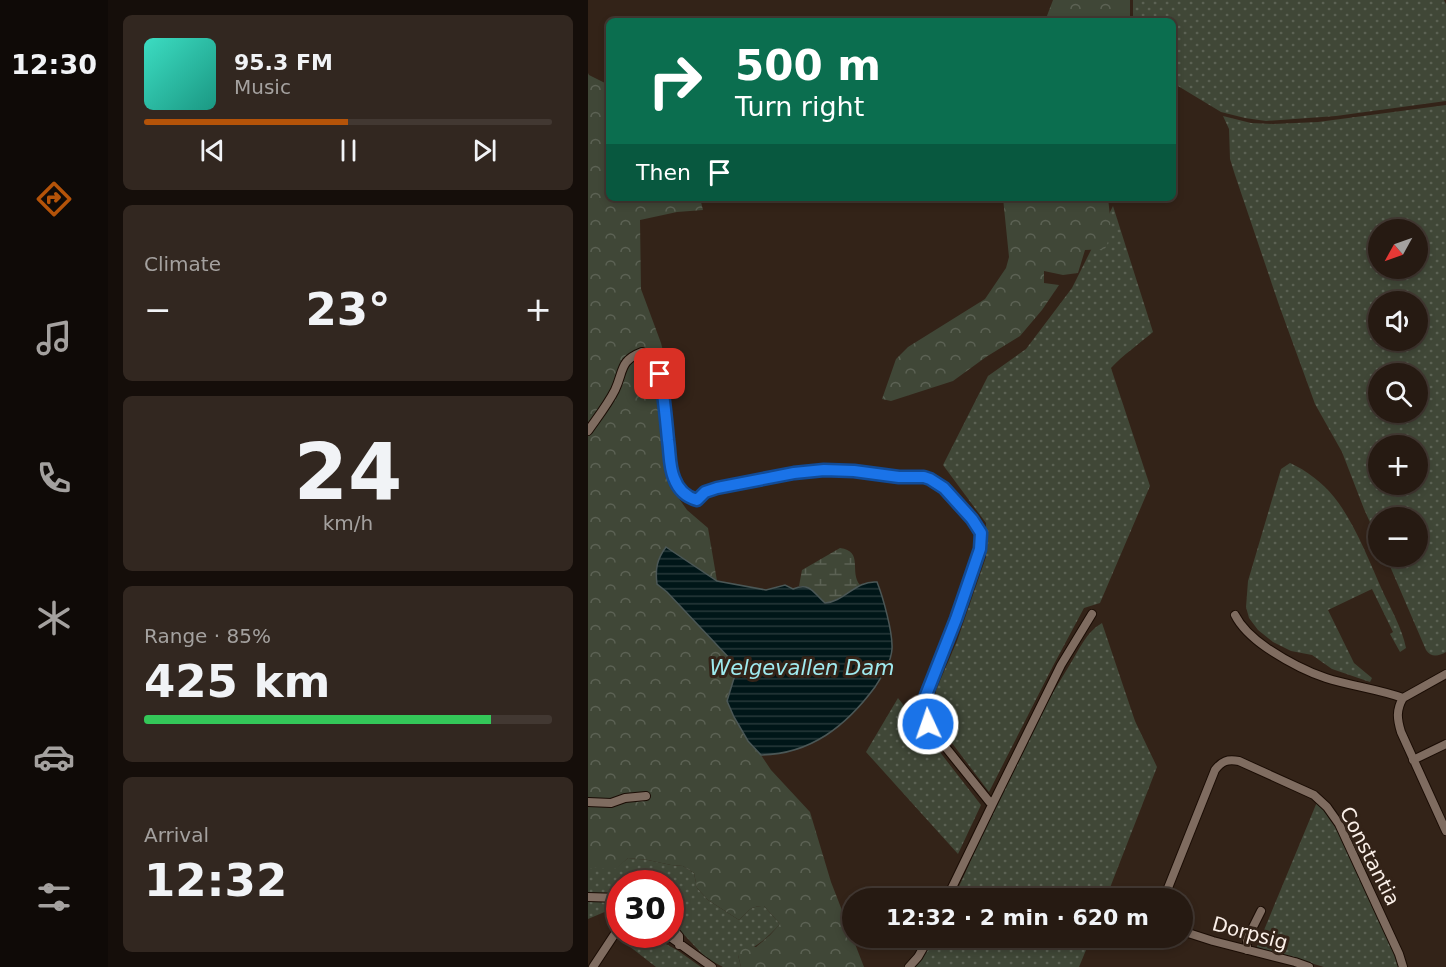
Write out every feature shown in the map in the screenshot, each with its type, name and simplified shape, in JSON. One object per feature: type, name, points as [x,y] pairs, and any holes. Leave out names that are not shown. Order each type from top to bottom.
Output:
[{"type":"street","points":[[588,431],[615,390],[621,370],[629,359],[642,352],[649,354],[655,361],[660,374],[665,400],[671,469],[674,480],[682,492],[690,498],[697,500],[705,492],[717,488],[794,473],[824,470],[924,477],[944,488],[972,519],[981,533],[981,541],[956,619],[926,695],[924,713],[935,734],[992,805]]},
{"type":"street","points":[[952,888],[1061,665],[1092,614]]},
{"type":"street","points":[[1235,615],[1240,625],[1258,641],[1296,665],[1323,677],[1403,698]]},
{"type":"street","points":[[1446,674],[1403,698],[1398,706],[1401,732],[1446,831]]},
{"type":"street","points":[[1413,759],[1446,744]]},
{"type":"street","name":"Constantia","points":[[1168,888],[1215,770],[1228,760],[1239,761],[1307,790],[1328,807],[1339,824],[1400,954],[1403,967]]},
{"type":"street","points":[[588,802],[611,803],[625,798],[646,796]]},
{"type":"street","points":[[588,897],[606,898]]},
{"type":"street","points":[[1247,950],[1247,939],[1261,911]]},
{"type":"street","name":"Dorpsig","points":[[1193,934],[1309,967]]},
{"type":"street","points":[[593,967],[606,947]]},
{"type":"street","points":[[684,948],[712,967]]},
{"type":"street","points":[[909,967],[923,948]]},
{"type":"green space","points":[[1053,0],[1130,0],[1130,18],[1046,18]]},
{"type":"green space","points":[[1133,0],[1444,0],[1446,4],[1446,101],[1336,116],[1266,121],[1221,112],[1176,85],[1176,18],[1133,18]]},
{"type":"green space","points":[[588,73],[606,84],[606,201],[701,201],[703,210],[677,212],[640,220],[641,289],[661,343],[667,367],[658,374],[673,490],[687,510],[708,528],[717,581],[666,547],[657,584],[667,591],[733,662],[734,679],[728,695],[771,770],[810,812],[842,910],[842,948],[857,948],[864,967],[741,967],[738,955],[740,949],[748,946],[756,947],[780,924],[764,906],[752,908],[739,920],[708,900],[697,888],[694,873],[683,866],[628,858],[617,868],[588,868]]},
{"type":"green space","points":[[1446,105],[1446,652],[1438,655],[1430,654],[1426,650],[1390,567],[1428,567],[1428,507],[1368,507],[1368,518],[1342,452],[1315,404],[1230,159],[1229,129],[1223,116],[1251,123],[1318,122]]},
{"type":"green space","points":[[1003,201],[1108,201],[1110,230],[1105,249],[1085,250],[1078,273],[1063,275],[1044,271],[1044,283],[1059,285],[1020,336],[953,381],[891,401],[882,399],[896,359],[908,347],[985,299],[1006,268],[1009,257]]},
{"type":"green space","points":[[1113,206],[1153,332],[1111,368],[1150,486],[1100,603],[1084,608],[989,792],[933,718],[936,690],[957,641],[986,557],[986,523],[943,465],[988,376],[1026,349],[1072,288]]},
{"type":"green space","points":[[1290,463],[1302,469],[1330,492],[1342,507],[1368,559],[1368,567],[1372,567],[1402,633],[1406,648],[1400,652],[1390,634],[1393,632],[1372,589],[1328,610],[1354,663],[1372,678],[1370,682],[1332,669],[1312,655],[1291,651],[1273,642],[1258,630],[1249,618],[1246,607],[1248,581],[1281,469]]},
{"type":"green space","points":[[840,548],[852,553],[860,585],[832,603],[825,603],[811,590],[799,586],[802,570]]},
{"type":"green space","points":[[1102,623],[1135,721],[1157,767],[1110,888],[958,888],[1004,786],[1035,725],[1083,642]]},
{"type":"green space","points":[[898,698],[981,805],[958,854],[866,752]]},
{"type":"green space","points":[[1317,802],[1332,815],[1401,967],[1324,967],[1257,947]]},
{"type":"green space","points":[[628,858],[683,866],[694,873],[697,888],[708,900],[739,920],[752,908],[764,906],[780,924],[761,942],[738,955],[741,967],[723,967],[706,958],[684,935],[684,870],[606,870],[606,911],[588,919],[588,868],[616,868]]},
{"type":"green space","points":[[632,948],[673,948],[701,967],[656,967]]},
{"type":"green space","points":[[927,948],[1087,948],[1079,967],[914,967]]},
{"type":"water","name":"Welgevallen Dam","points":[[666,547],[717,581],[766,590],[785,585],[793,589],[804,587],[811,590],[825,603],[838,599],[863,584],[877,582],[885,606],[892,649],[888,664],[875,687],[852,714],[826,735],[796,749],[761,755],[748,741],[727,701],[735,675],[733,662],[657,584],[657,564]]},
{"type":"route","points":[[660,374],[665,400],[671,469],[674,480],[682,492],[690,498],[697,500],[705,492],[717,488],[794,473],[824,470],[845,471],[930,479],[944,488],[972,519],[981,533],[980,549],[926,695],[924,713],[928,724]]}]
